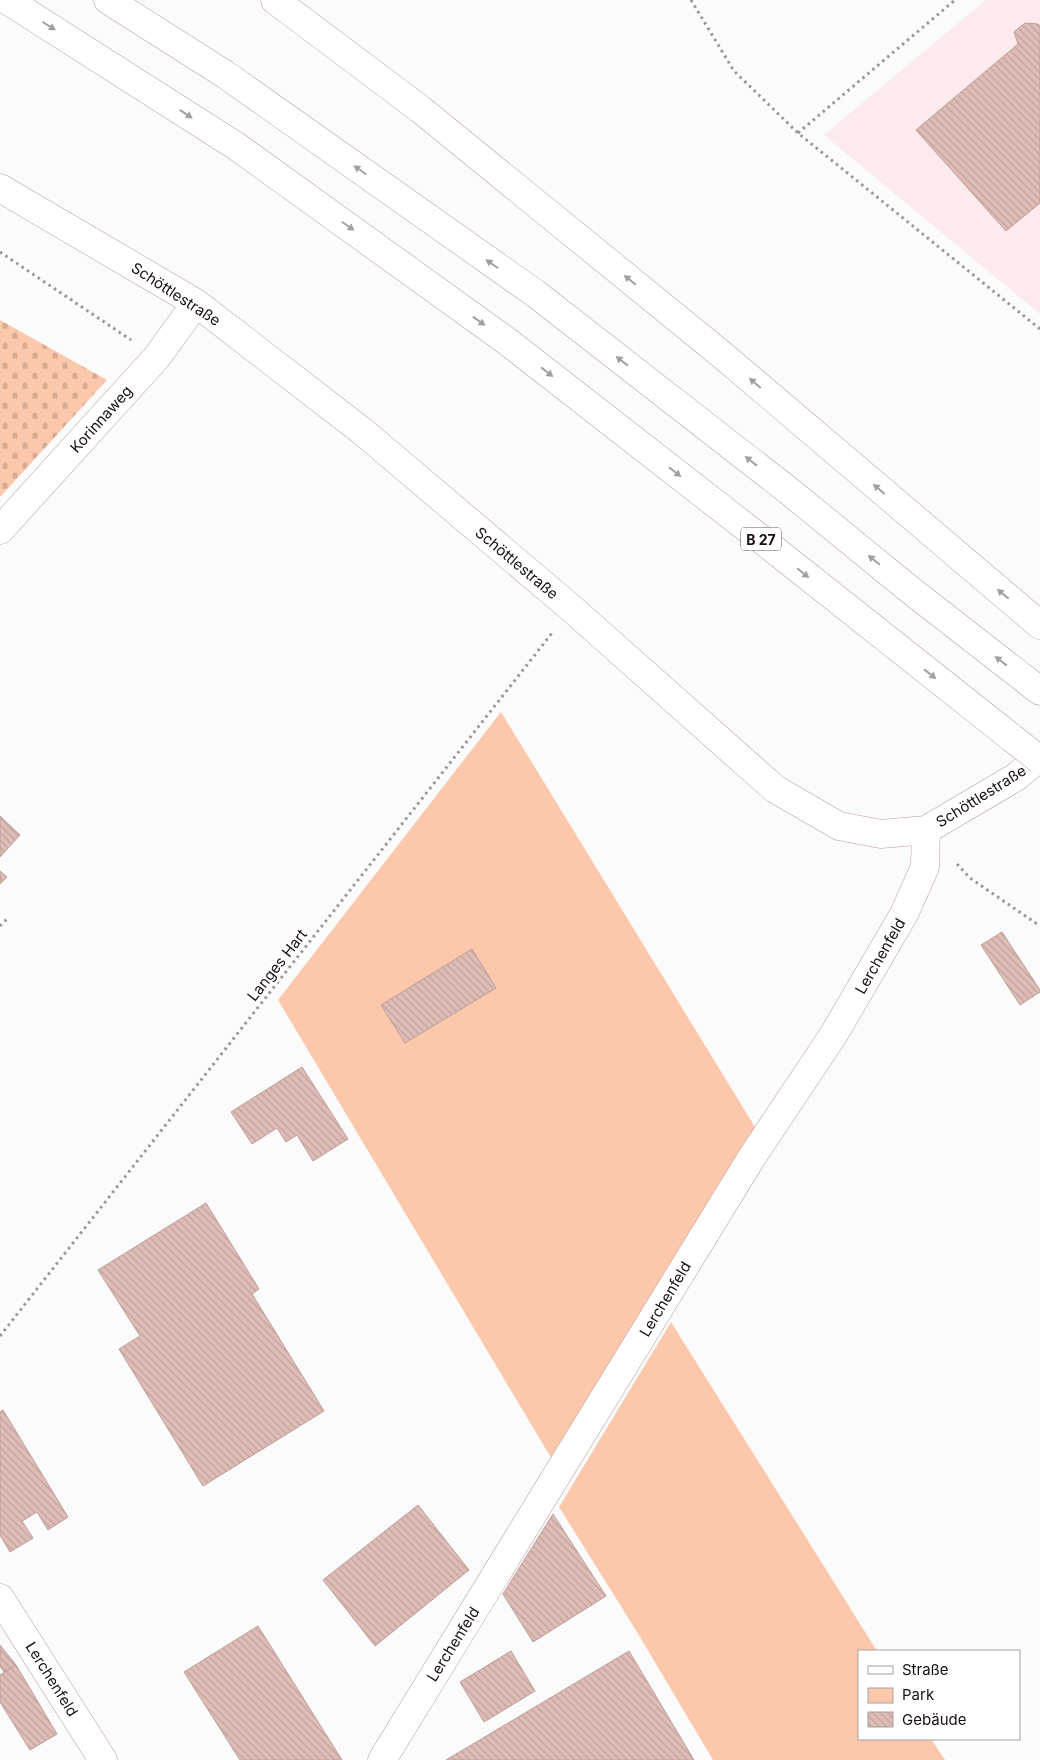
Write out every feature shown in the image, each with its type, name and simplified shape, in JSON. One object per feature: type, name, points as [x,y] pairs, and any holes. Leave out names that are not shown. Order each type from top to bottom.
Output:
[{"type":"main road","name":"B 27","points":[[7,0],[236,146],[508,342],[1040,759]]},
{"type":"main road","points":[[108,0],[226,74],[536,294],[789,491],[909,589],[1040,691]]},
{"type":"main road","points":[[275,0],[420,108],[706,341],[1040,625]]},
{"type":"main road","name":"Schöttlestraße","points":[[0,188],[196,303],[362,431],[572,608],[775,789],[839,826],[881,834],[926,830],[1016,777],[1040,759]]},
{"type":"main road","name":"Korinnaweg","points":[[0,530],[157,357],[196,303]]},
{"type":"main road","name":"Lerchenfeld","points":[[382,1760],[752,1157],[850,1008],[904,914],[925,867],[926,830]]},
{"type":"main road","name":"Lerchenfeld","points":[[0,1598],[103,1760]]},
{"type":"path","points":[[691,0],[734,71],[798,133],[1040,329]]},
{"type":"path","points":[[798,133],[955,0]]},
{"type":"path","points":[[0,252],[157,357]]},
{"type":"path","name":"Langes Hart","points":[[0,1336],[572,608]]},
{"type":"path","points":[[926,830],[970,878],[1040,926]]},
{"type":"path","points":[[0,926],[7,919]]},
{"type":"shaded area","points":[[986,0],[1040,0],[1040,314],[824,135]]},
{"type":"green space","points":[[0,320],[107,380],[0,497]]},
{"type":"green space","points":[[501,712],[758,1132],[553,1461],[278,1000]]},
{"type":"green space","points":[[671,1322],[876,1650],[858,1650],[858,1740],[932,1740],[945,1760],[713,1760],[637,1632],[559,1507]]},
{"type":"building","points":[[1025,23],[1038,24],[1040,26],[1040,203],[1006,231],[916,130],[1018,44],[1014,32]]},
{"type":"building","points":[[0,816],[20,835],[0,857]]},
{"type":"building","points":[[0,871],[7,877],[0,884]]},
{"type":"building","points":[[1002,932],[1040,990],[1040,992],[1020,1005],[981,945]]},
{"type":"building","points":[[472,949],[496,988],[405,1043],[381,1005]]},
{"type":"building","points":[[302,1067],[348,1139],[313,1161],[297,1135],[286,1142],[277,1128],[252,1144],[231,1112]]},
{"type":"building","points":[[206,1203],[259,1289],[252,1294],[324,1411],[203,1486],[119,1349],[140,1336],[98,1270]]},
{"type":"building","points":[[3,1410],[68,1517],[48,1530],[37,1512],[22,1521],[33,1538],[10,1552],[0,1535],[0,1412]]},
{"type":"building","points":[[418,1505],[469,1570],[375,1646],[323,1580]]},
{"type":"building","points":[[553,1514],[606,1596],[533,1642],[503,1594]]},
{"type":"building","points":[[258,1626],[342,1760],[240,1760],[184,1672]]},
{"type":"building","points":[[0,1645],[16,1665],[4,1672],[0,1666]]},
{"type":"building","points":[[511,1651],[535,1691],[484,1722],[460,1682]]},
{"type":"building","points":[[629,1651],[694,1760],[446,1760]]},
{"type":"building","points":[[16,1665],[57,1734],[30,1750],[0,1702],[0,1675]]}]
